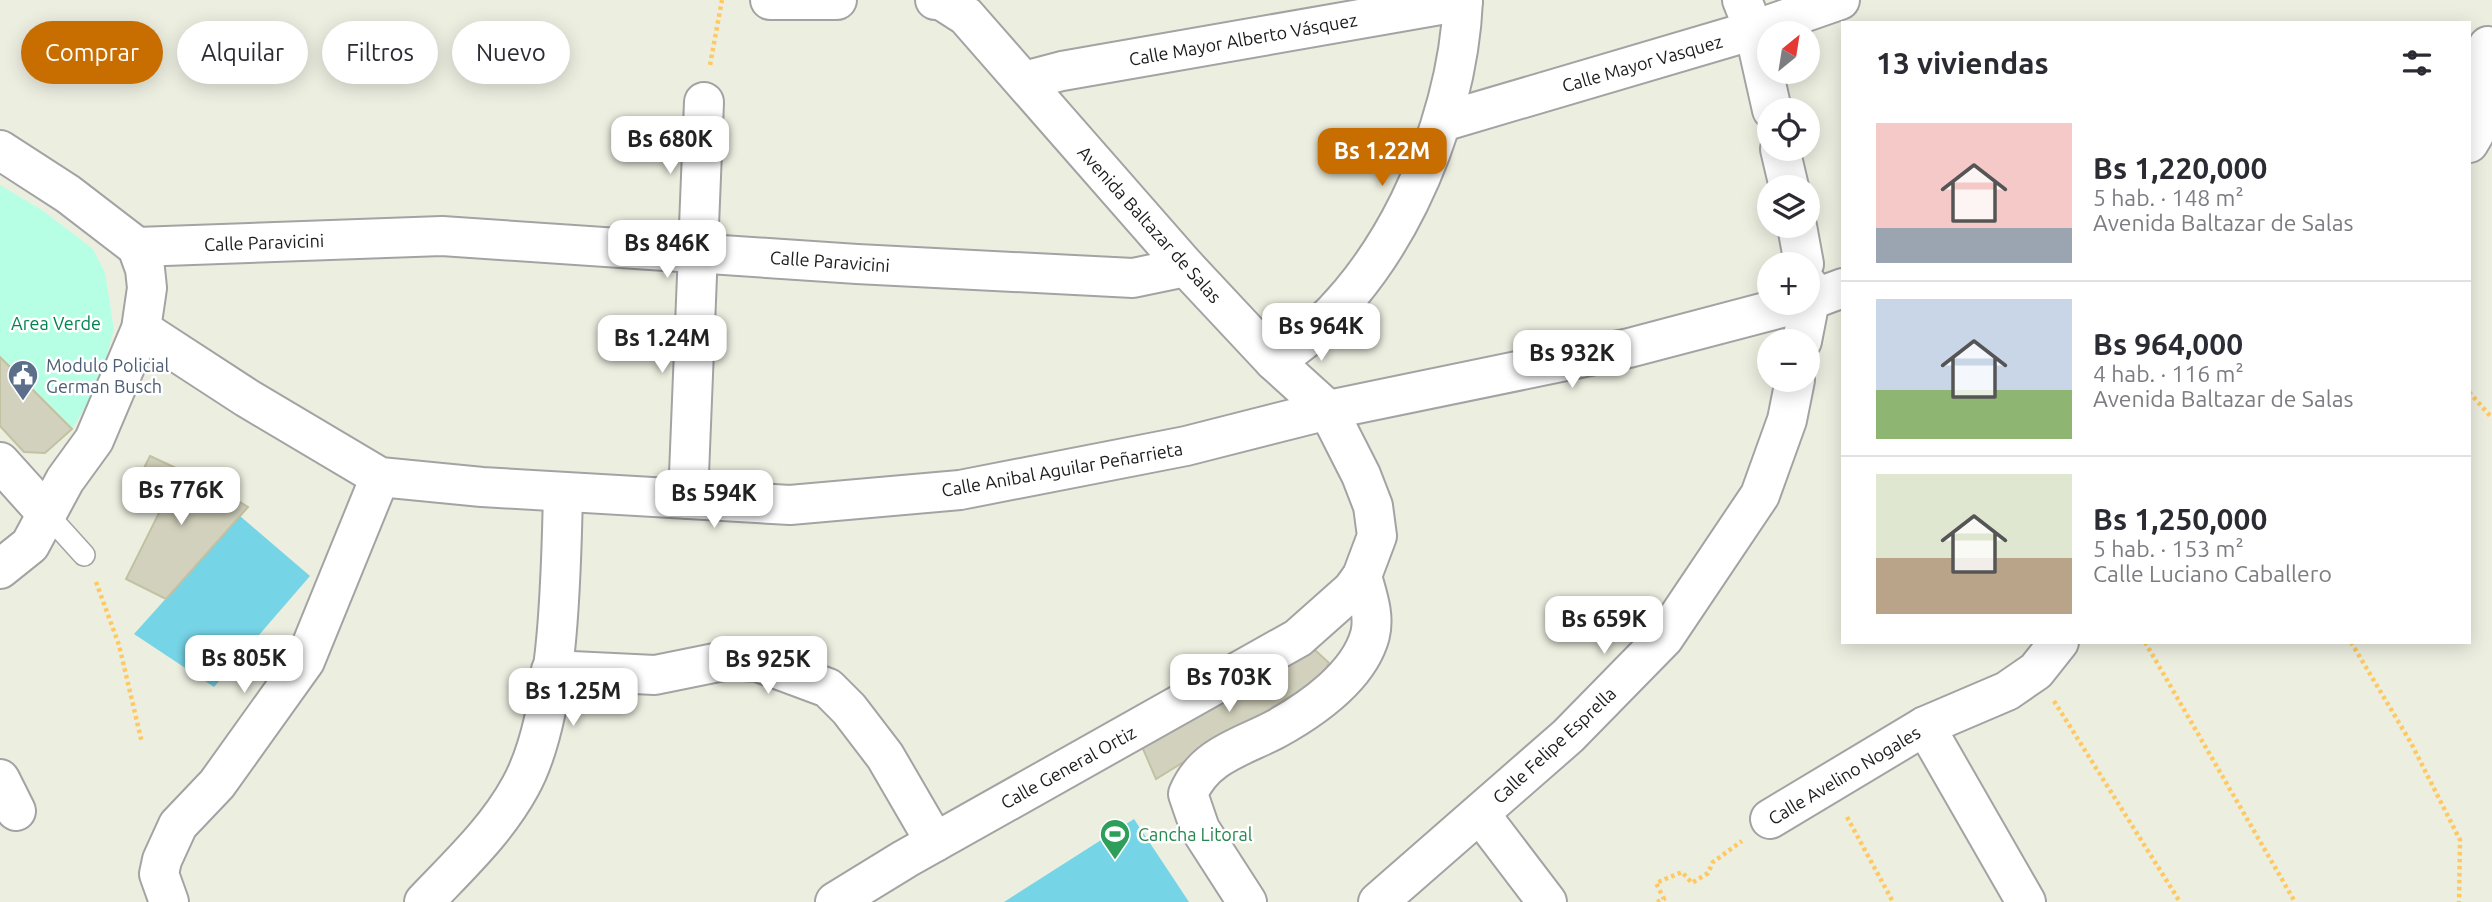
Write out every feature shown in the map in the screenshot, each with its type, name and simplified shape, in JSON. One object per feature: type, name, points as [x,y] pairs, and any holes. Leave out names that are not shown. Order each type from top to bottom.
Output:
[{"type":"street","points":[[770,0],[837,0]]},
{"type":"street","name":"Avenida Baltazar de Salas","points":[[934,0],[941,0],[966,16],[1186,267],[1274,361]]},
{"type":"street","name":"Calle Mayor Vasquez","points":[[1442,122],[1748,15],[1840,0]]},
{"type":"street","points":[[1274,361],[1294,349],[1322,323],[1353,289],[1394,235],[1442,122],[1460,47],[1463,1]]},
{"type":"street","name":"Calle Mayor Alberto Vásquez","points":[[1024,81],[1062,71],[1463,1]]},
{"type":"street","points":[[1748,15],[1769,98]]},
{"type":"street","points":[[2471,140],[2486,114],[2483,48]]},
{"type":"street","points":[[688,499],[704,102]]},
{"type":"street","points":[[0,150],[68,194],[137,247],[145,269],[147,288],[141,329],[94,440],[46,513],[30,545],[0,569]]},
{"type":"street","name":"Calle Paravicini","points":[[137,247],[442,236],[1133,278],[1186,267]]},
{"type":"street","name":"Calle Anibal Aguilar Peñarrieta","points":[[141,329],[247,398],[380,477],[562,492],[790,505],[960,490],[1186,446],[1328,410],[1629,348],[1757,307]]},
{"type":"street","name":"Calle General Ortiz","points":[[835,902],[935,842],[1298,638],[1324,618],[1362,576],[1377,536],[1373,506],[1328,410],[1274,361]]},
{"type":"street","name":"Calle Felipe Esprella","points":[[1378,902],[1568,736],[1664,638],[1760,495],[1787,419],[1793,392]]},
{"type":"street","points":[[0,462],[46,513]]},
{"type":"street","points":[[169,902],[159,874],[162,860],[178,825],[217,784],[305,661],[380,477]]},
{"type":"street","points":[[424,902],[483,841],[521,786],[542,730],[551,670],[562,492]]},
{"type":"street","points":[[1247,902],[1200,829],[1188,794],[1204,766],[1230,750],[1278,728],[1334,689],[1356,664],[1370,635],[1372,611],[1362,576]]},
{"type":"street","name":"Calle Avelino Nogales","points":[[1770,819],[1924,726],[2007,691],[2036,671],[2058,644]]},
{"type":"street","points":[[551,670],[655,675],[729,660],[758,662],[828,688],[849,709],[885,756],[935,842]]},
{"type":"street","points":[[1924,726],[2026,902]]},
{"type":"street","points":[[1480,814],[1547,902]]},
{"type":"lane","points":[[46,513],[84,555]]},
{"type":"path","points":[[704,102],[722,0]]},
{"type":"path","points":[[2471,394],[2492,418]]},
{"type":"path","points":[[84,555],[119,645],[142,743]]},
{"type":"path","points":[[2145,644],[2295,902]]},
{"type":"path","points":[[2351,644],[2411,743],[2460,840],[2459,902]]},
{"type":"path","points":[[2036,671],[2180,902]]},
{"type":"path","points":[[1823,786],[1851,822],[1893,902]]},
{"type":"path","name":"Calle Avelino Nogales","points":[[1657,902],[1664,899],[1656,883],[1682,872],[1692,883],[1708,873],[1713,862],[1770,819]]},
{"type":"green space","name":"Area Verde","points":[[0,185],[42,210],[93,249],[105,273],[114,329],[99,384],[72,429],[0,357]]},
{"type":"shaded area","points":[[240,516],[310,576],[214,687],[134,634]]},
{"type":"shaded area","name":"Cancha Litoral","points":[[1134,819],[1189,902],[1004,902]]},
{"type":"building","name":"Modulo Policial German Busch","points":[[0,357],[72,429],[45,453],[24,452],[0,426]]},
{"type":"building","points":[[150,456],[204,481],[248,507],[166,599],[126,579],[168,495],[137,482]]},
{"type":"building","points":[[1315,650],[1329,663],[1320,678],[1156,779],[1140,742]]},
{"type":"place","name":"Modulo Policial German Busch","points":[[23,402]]},
{"type":"place","name":"Cancha Litoral","points":[[1115,861]]}]
